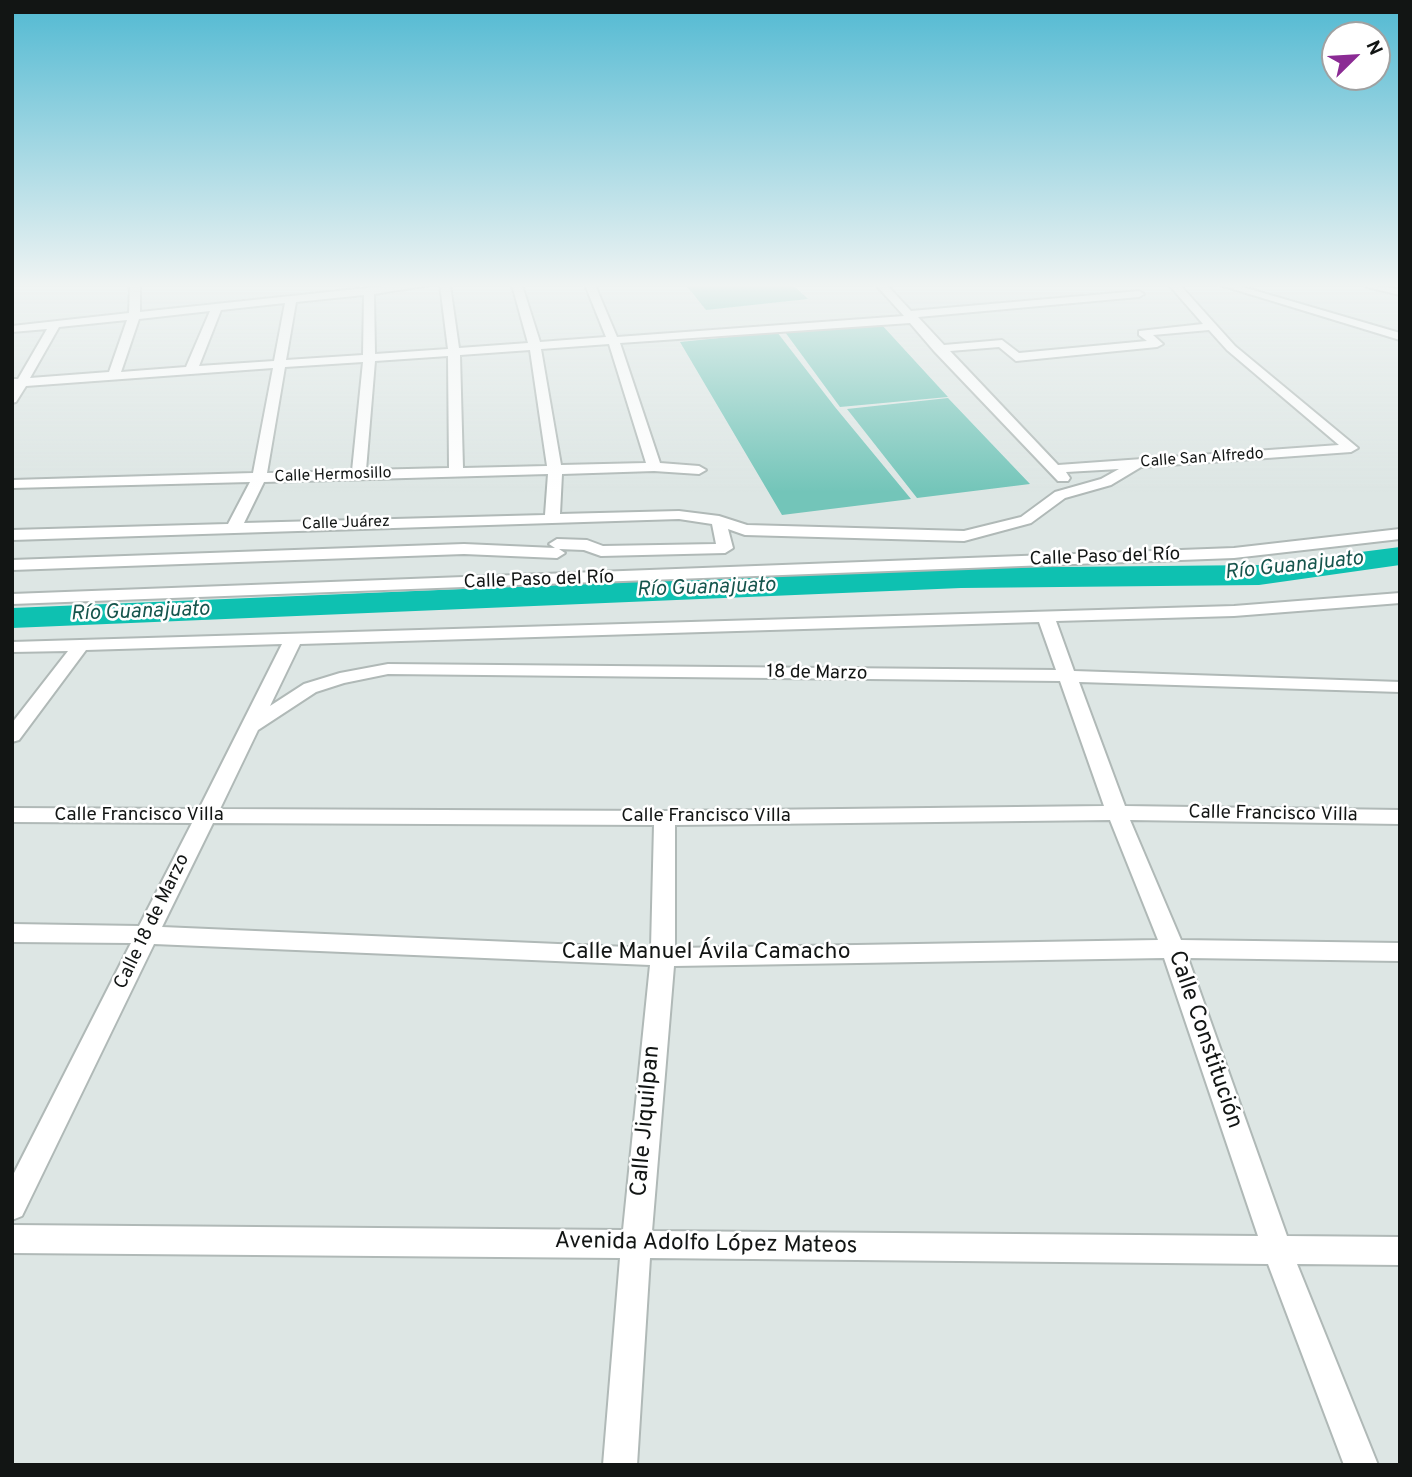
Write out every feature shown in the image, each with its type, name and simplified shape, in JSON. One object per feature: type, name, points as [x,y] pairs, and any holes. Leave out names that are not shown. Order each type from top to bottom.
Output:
[{"type":"street","points":[[12,399],[18,383],[37,354]]},
{"type":"street","points":[[114,376],[121,354]]},
{"type":"street","points":[[191,370],[198,354]]},
{"type":"street","points":[[234,528],[259,478],[283,354]]},
{"type":"street","points":[[359,475],[369,354]]},
{"type":"street","points":[[18,383],[418,354]]},
{"type":"street","points":[[454,354],[456,472]]},
{"type":"street","points":[[536,354],[555,469],[552,517]]},
{"type":"street","points":[[617,354],[654,467],[699,470]]},
{"type":"street","points":[[943,354],[1076,491]]},
{"type":"street","points":[[1013,354],[1016,357],[1049,354]]},
{"type":"street","name":"Calle San Alfredo","points":[[1054,469],[1351,448],[1271,384],[1239,354]]},
{"type":"street","name":"Calle Juárez","points":[[12,535],[679,515],[719,521],[746,530],[964,536],[1026,520],[1060,495],[1106,482],[1138,463]]},
{"type":"street","name":"Calle Hermosillo","points":[[12,484],[654,467]]},
{"type":"street","points":[[527,518],[557,548],[555,580]]},
{"type":"street","points":[[12,565],[587,545],[601,551],[725,548],[719,521]]},
{"type":"street","name":"Calle Paso del Río","points":[[12,599],[1234,553],[1400,534]]},
{"type":"street","points":[[12,647],[1234,611],[1400,598]]},
{"type":"street","name":"Calle Constitución","points":[[1046,617],[1070,676],[1117,813],[1173,949],[1278,1250],[1361,1465]]},
{"type":"street","name":"Calle 18 de Marzo","points":[[12,1206],[149,935],[204,816],[294,638]]},
{"type":"street","points":[[12,736],[81,645]]},
{"type":"street","name":"18 de Marzo","points":[[248,727],[310,688],[340,678],[388,669],[1070,676],[1400,687]]},
{"type":"street","name":"Calle Francisco Villa","points":[[12,815],[665,818],[1117,813],[1400,817]]},
{"type":"street","name":"Calle Jiquilpan","points":[[620,1465],[636,1244],[663,957],[665,818]]},
{"type":"street","name":"Calle Manuel Ávila Camacho","points":[[12,933],[149,935],[663,957],[1173,949],[1400,952]]},
{"type":"street","name":"Avenida Adolfo López Mateos","points":[[12,1239],[1400,1251]]},
{"type":"green space","points":[[687,354],[794,354],[911,499],[782,515]]},
{"type":"green space","points":[[801,354],[908,354],[948,397],[840,407]]},
{"type":"green space","points":[[948,398],[1030,484],[917,498],[847,409]]},
{"type":"waterway","name":"Río Guanajuato","points":[[12,618],[351,606],[961,578],[1259,575],[1400,556]]}]
